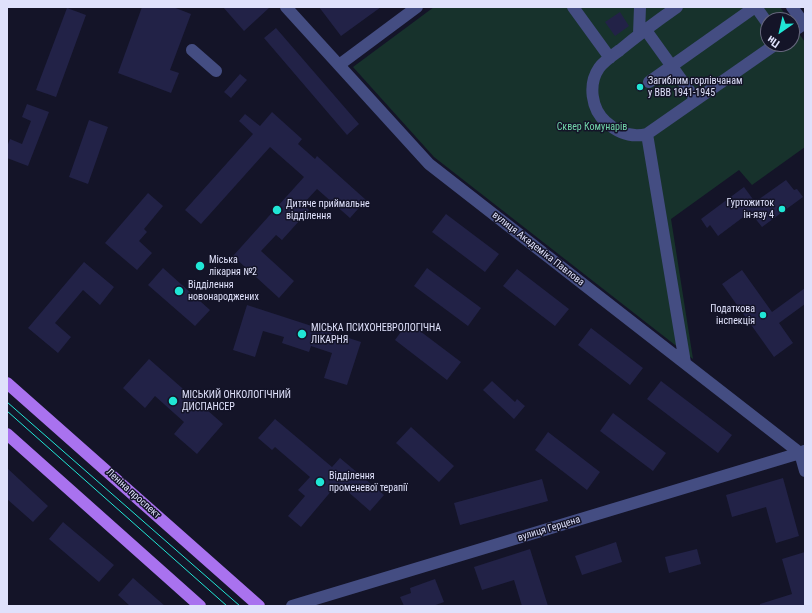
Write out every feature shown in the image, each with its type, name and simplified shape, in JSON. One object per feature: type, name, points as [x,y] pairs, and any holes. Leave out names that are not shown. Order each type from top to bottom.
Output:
[{"type":"main road","name":"Леніна проспект","points":[[7,383],[259,606]]},
{"type":"main road","points":[[7,434],[200,606]]},
{"type":"street","name":"вулиця Академіка Павлова","points":[[286,7],[429,164],[685,363],[803,452]]},
{"type":"street","points":[[339,65],[417,7]]},
{"type":"street","points":[[573,7],[610,58]]},
{"type":"street","points":[[640,7],[642,32],[672,66],[696,100]]},
{"type":"street","points":[[677,7],[642,32],[599,68],[592,89],[594,101],[598,112],[614,129],[626,135],[637,137],[647,134],[765,52]]},
{"type":"street","points":[[649,82],[755,7]]},
{"type":"street","points":[[792,7],[804,24]]},
{"type":"street","points":[[192,50],[216,71]]},
{"type":"street","points":[[647,134],[685,363]]},
{"type":"street","points":[[803,452],[805,471]]},
{"type":"street","name":"вулиця Герцена","points":[[292,606],[803,452]]},
{"type":"green space","name":"Сквер Комунарів","points":[[434,7],[780,7],[783,12],[760,12],[760,52],[800,52],[800,35],[805,42],[805,147],[752,185],[739,170],[671,219],[693,359],[434,157],[353,67]]},
{"type":"building","points":[[142,7],[173,7],[191,14],[170,70],[179,73],[171,93],[118,73]]},
{"type":"building","points":[[223,7],[270,7],[244,31]]},
{"type":"building","points":[[319,7],[381,7],[341,36]]},
{"type":"building","points":[[67,8],[86,15],[56,97],[36,90]]},
{"type":"building","points":[[620,12],[629,26],[615,36],[605,22]]},
{"type":"building","points":[[276,28],[359,124],[347,135],[264,38]]},
{"type":"building","points":[[240,74],[247,80],[231,98],[224,92]]},
{"type":"building","points":[[27,104],[49,112],[28,166],[7,158],[7,147],[10,139],[22,144],[31,121],[22,117]]},
{"type":"building","points":[[272,112],[302,139],[298,144],[315,159],[317,156],[366,200],[350,218],[317,189],[303,204],[309,210],[282,240],[276,235],[261,251],[294,281],[279,298],[233,256],[304,177],[270,147],[201,224],[185,210],[253,134],[239,121],[245,114],[260,126]]},
{"type":"building","points":[[89,120],[108,127],[88,184],[69,177]]},
{"type":"building","points":[[786,180],[794,190],[797,189],[803,197],[762,227],[750,212],[718,236],[710,225],[707,228],[701,219],[744,187],[755,202]]},
{"type":"building","points":[[148,193],[163,206],[144,229],[147,232],[139,241],[152,253],[137,270],[105,243]]},
{"type":"building","points":[[446,214],[499,254],[485,272],[432,232]]},
{"type":"building","points":[[84,262],[114,287],[100,305],[83,290],[55,323],[71,337],[58,353],[28,328]]},
{"type":"building","points":[[163,268],[210,310],[195,326],[148,285]]},
{"type":"building","points":[[427,268],[481,308],[468,326],[414,286]]},
{"type":"building","points":[[517,269],[569,309],[555,326],[503,286]]},
{"type":"building","points":[[742,270],[772,312],[805,288],[805,304],[779,323],[793,343],[774,357],[722,284]]},
{"type":"building","points":[[247,305],[361,342],[347,385],[324,378],[332,353],[311,346],[309,352],[282,343],[284,337],[263,331],[255,357],[233,350]]},
{"type":"building","points":[[408,322],[461,362],[447,380],[395,340]]},
{"type":"building","points":[[591,328],[643,368],[630,385],[578,345]]},
{"type":"building","points":[[149,359],[223,424],[197,454],[174,434],[184,422],[155,396],[145,408],[123,388]]},
{"type":"building","points":[[492,381],[515,402],[517,399],[525,406],[514,419],[483,390]]},
{"type":"building","points":[[661,381],[732,435],[718,453],[647,399]]},
{"type":"building","points":[[613,413],[666,453],[653,471],[600,431]]},
{"type":"building","points":[[275,419],[332,467],[340,458],[384,495],[370,511],[338,483],[301,527],[288,516],[305,496],[298,490],[310,477],[275,447],[272,450],[258,438]]},
{"type":"building","points":[[411,427],[454,466],[439,482],[396,443]]},
{"type":"building","points":[[548,432],[600,472],[587,490],[535,450]]},
{"type":"building","points":[[7,468],[48,506],[33,522],[7,499]]},
{"type":"building","points":[[783,478],[799,536],[776,543],[766,507],[732,517],[726,495]]},
{"type":"building","points":[[542,479],[548,501],[460,525],[454,503]]},
{"type":"building","points":[[63,522],[114,565],[99,582],[49,539]]},
{"type":"building","points":[[616,542],[622,562],[582,575],[575,556]]},
{"type":"building","points":[[530,549],[548,606],[522,606],[514,580],[482,590],[474,567]]},
{"type":"building","points":[[697,549],[701,564],[669,573],[665,557]]},
{"type":"building","points":[[805,552],[805,606],[760,606],[760,604],[792,594],[782,559]]},
{"type":"building","points":[[133,578],[165,606],[130,606],[118,595]]},
{"type":"building","points":[[435,579],[444,602],[433,606],[404,606],[400,597],[411,593],[410,588]]},
{"type":"tram line","points":[[7,402],[240,606]]},
{"type":"tram line","points":[[7,411],[227,606]]},
{"type":"place","name":"Загиблим горлівчанам у ВВВ 1941-1945","points":[[640,87]]},
{"type":"place","name":"Гуртожиток ін-язу 4","points":[[782,209]]},
{"type":"place","name":"Дитяче приймальне відділення","points":[[277,210]]},
{"type":"place","name":"Міська лікарня №2","points":[[200,266]]},
{"type":"place","name":"Відділення новонароджених","points":[[179,291]]},
{"type":"place","name":"Податкова інспекція","points":[[763,315]]},
{"type":"place","name":"МІСЬКА ПСИХОНЕВРОЛОГІЧНА ЛІКАРНЯ","points":[[302,334]]},
{"type":"place","name":"МІСЬКИЙ ОНКОЛОГІЧНИЙ ДИСПАНСЕР","points":[[173,401]]},
{"type":"place","name":"Відділення променевої терапії","points":[[320,482]]}]
